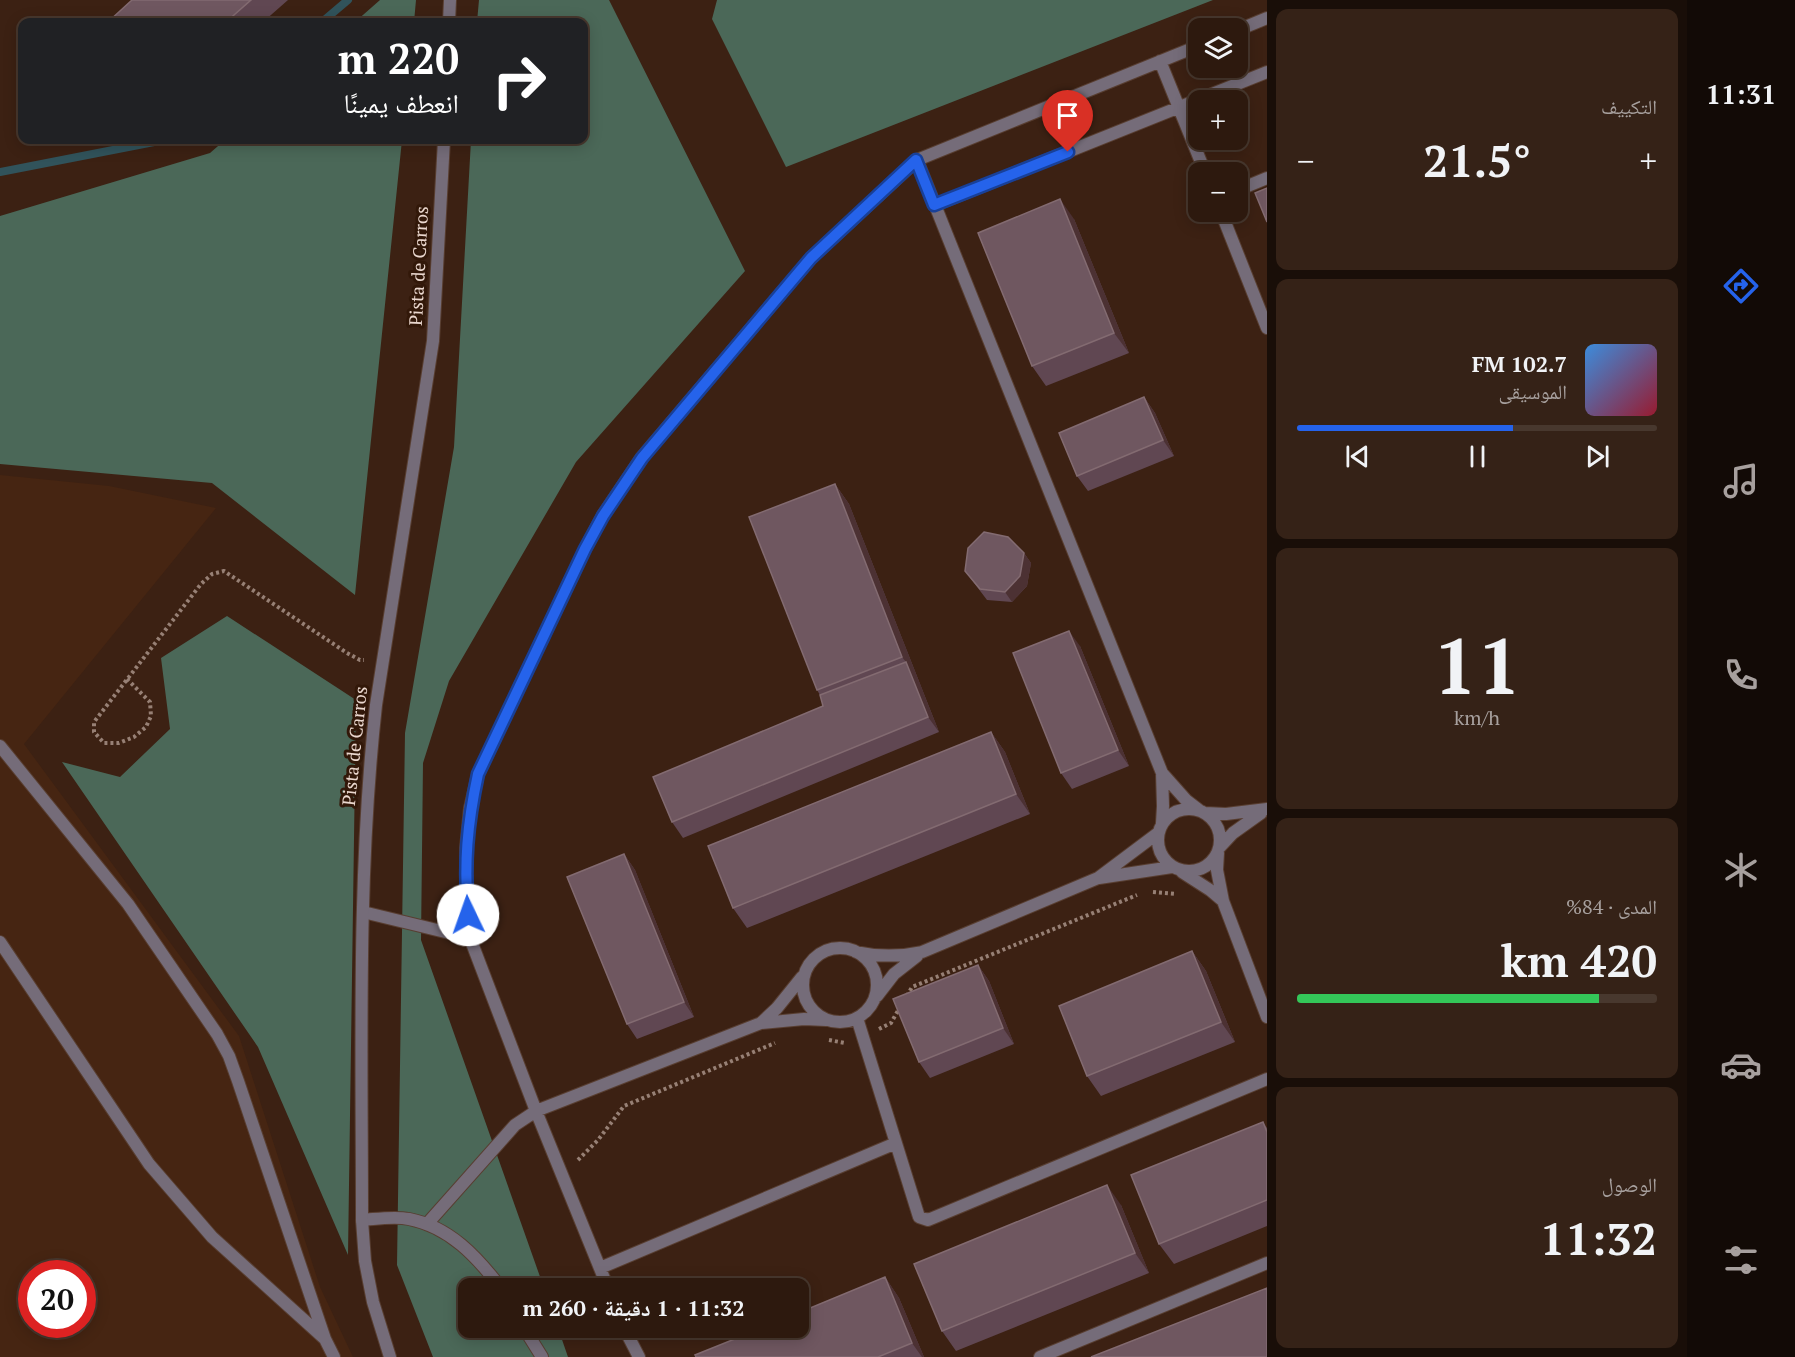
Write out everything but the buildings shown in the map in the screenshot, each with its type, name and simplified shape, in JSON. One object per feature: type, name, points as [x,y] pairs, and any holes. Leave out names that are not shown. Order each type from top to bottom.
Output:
[{"type":"street","points":[[449,18],[450,0]]},
{"type":"street","points":[[1248,26],[1267,18]]},
{"type":"street","points":[[604,1278],[536,1111],[470,938],[466,891],[466,848],[470,808],[478,774],[585,549],[603,516],[642,458],[811,258],[916,160],[1188,50]]},
{"type":"street","points":[[1160,61],[1201,162]]},
{"type":"street","points":[[934,205],[1267,72]]},
{"type":"street","name":"Pista de Carros","points":[[390,1357],[373,1302],[365,1262],[362,1220],[365,832],[370,754],[382,661],[432,351],[444,144]]},
{"type":"street","points":[[916,160],[1162,773],[1186,800],[1216,824],[1219,832],[1217,870],[1223,902],[1267,1017]]},
{"type":"street","points":[[1248,186],[1267,178]]},
{"type":"street","points":[[1225,222],[1267,328]]},
{"type":"street","points":[[0,746],[128,904],[217,1034],[229,1056],[325,1339],[334,1357]]},
{"type":"street","points":[[1162,773],[1163,807],[1157,843],[1159,852],[1165,860],[1210,890],[1223,902]]},
{"type":"street","points":[[762,1023],[777,1008],[818,954],[830,949],[843,948],[889,957],[922,952],[1098,878],[1160,828],[1175,812],[1183,809],[1226,814],[1267,809],[1233,832],[1208,864],[1200,869],[1191,871],[1177,869],[1098,878]]},
{"type":"street","points":[[363,912],[470,938]]},
{"type":"street","points":[[0,942],[155,1172],[212,1237],[325,1339]]},
{"type":"street","points":[[856,952],[866,959],[875,974],[876,992],[873,1002]]},
{"type":"street","points":[[427,1224],[515,1125],[536,1111],[762,1023],[804,1019],[847,1022],[857,1018],[866,1011],[894,974],[922,952]]},
{"type":"street","points":[[803,975],[804,997],[816,1014],[826,1020]]},
{"type":"street","points":[[857,1018],[919,1217],[928,1220],[1267,1079]]},
{"type":"street","points":[[600,1268],[896,1143]]},
{"type":"street","points":[[362,1220],[408,1219],[427,1224],[452,1237],[479,1260],[493,1278]]},
{"type":"street","points":[[1040,1357],[1267,1263]]},
{"type":"street","points":[[530,1338],[542,1357]]},
{"type":"street","points":[[629,1338],[639,1357]]},
{"type":"path","points":[[127,679],[150,702],[151,717],[146,727],[134,738],[119,743],[104,742],[94,732],[94,722],[127,679],[201,584],[212,574],[224,571],[347,653],[360,660],[382,661]]},
{"type":"shaded area","points":[[0,475],[109,486],[216,508],[24,744],[239,1036],[320,1287],[353,1357],[0,1357]]},
{"type":"green space","points":[[380,0],[416,0],[414,18],[360,18]]},
{"type":"green space","points":[[479,0],[609,0],[745,271],[576,462],[449,681],[423,763],[421,940],[540,1278],[458,1278],[458,1338],[561,1338],[568,1357],[433,1357],[397,1265],[405,733],[454,447],[471,144],[588,144],[588,18],[477,18]]},
{"type":"green space","points":[[717,0],[1213,0],[786,167],[712,19]]},
{"type":"green space","points":[[220,144],[402,144],[355,595],[212,483],[0,464],[0,216],[210,153]]},
{"type":"green space","points":[[227,616],[356,700],[348,1255],[258,1047],[62,762],[120,777],[170,729],[161,658]]},
{"type":"waterway","points":[[327,18],[348,0]]},
{"type":"waterway","points":[[0,172],[144,144]]},
{"type":"route","points":[[468,915],[466,848],[470,808],[478,774],[585,549],[621,487],[642,458],[811,258],[916,160],[934,205],[1068,152]]}]
